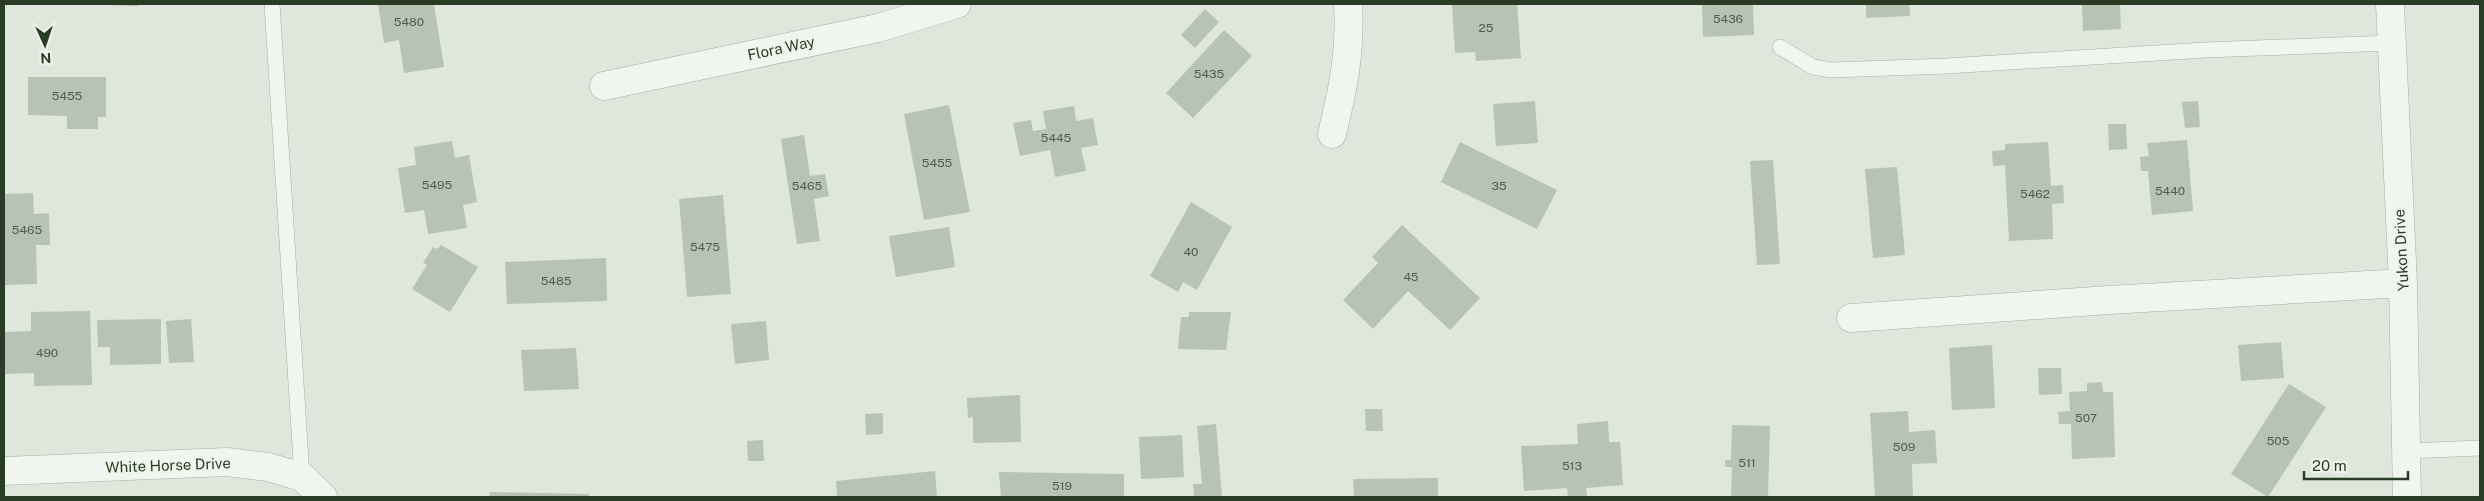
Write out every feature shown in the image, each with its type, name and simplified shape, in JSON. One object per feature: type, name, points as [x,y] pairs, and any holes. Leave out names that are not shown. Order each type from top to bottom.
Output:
[{"type":"street","name":"Flora Way","points":[[604,86],[878,28],[958,4]]},
{"type":"street","points":[[1332,134],[1346,80],[1350,28],[1348,4]]},
{"type":"street","name":"Yukon Drive","points":[[2390,4],[2403,283],[2407,497]]},
{"type":"street","points":[[1851,318],[2110,300],[2403,283]]},
{"type":"street","name":"White Horse Drive","points":[[4,471],[227,462],[268,467],[302,477],[323,497]]},
{"type":"lane","points":[[272,4],[302,477]]},
{"type":"lane","points":[[1780,47],[1814,67],[1831,70],[1947,66],[2205,50],[2391,43]]},
{"type":"lane","points":[[2407,451],[2480,448]]},
{"type":"building","points":[[138,4],[138,6],[107,5]]},
{"type":"building","points":[[378,4],[434,4],[444,67],[404,73],[399,40],[384,43]]},
{"type":"building","points":[[1452,4],[1517,4],[1521,58],[1476,61],[1475,52],[1455,53]]},
{"type":"building","points":[[1702,4],[1753,4],[1754,35],[1703,37]]},
{"type":"building","points":[[1866,4],[1909,4],[1910,16],[1866,18]]},
{"type":"building","points":[[2082,4],[2120,4],[2121,29],[2083,31]]},
{"type":"building","points":[[1205,9],[1219,22],[1195,48],[1181,35]]},
{"type":"building","points":[[1224,30],[1252,56],[1193,118],[1166,93]]},
{"type":"building","points":[[28,77],[106,77],[106,117],[98,117],[98,129],[67,129],[67,116],[28,115]]},
{"type":"building","points":[[1535,101],[1538,143],[1496,146],[1493,104]]},
{"type":"building","points":[[2198,101],[2200,127],[2185,128],[2182,102]]},
{"type":"building","points":[[949,105],[970,212],[924,220],[904,114]]},
{"type":"building","points":[[1074,106],[1076,121],[1093,118],[1098,145],[1081,148],[1086,171],[1055,177],[1050,150],[1020,156],[1013,123],[1031,120],[1033,131],[1046,129],[1043,111]]},
{"type":"building","points":[[2108,124],[2126,124],[2127,149],[2109,150]]},
{"type":"building","points":[[804,135],[810,176],[825,174],[829,196],[814,199],[820,241],[797,244],[781,139]]},
{"type":"building","points":[[2187,140],[2193,211],[2152,215],[2148,171],[2141,171],[2140,157],[2149,156],[2147,143]]},
{"type":"building","points":[[452,141],[455,158],[469,155],[477,202],[463,205],[467,228],[428,234],[424,210],[405,213],[398,168],[416,165],[414,147]]},
{"type":"building","points":[[1460,142],[1557,190],[1537,229],[1441,182]]},
{"type":"building","points":[[2048,142],[2051,186],[2063,185],[2064,203],[2052,204],[2053,239],[2009,241],[2005,165],[1993,166],[1992,151],[2005,150],[2005,144]]},
{"type":"building","points":[[1773,160],[1780,264],[1757,265],[1750,161]]},
{"type":"building","points":[[1897,167],[1905,255],[1873,258],[1865,169]]},
{"type":"building","points":[[33,193],[34,214],[49,213],[50,245],[36,245],[37,284],[4,285],[4,194]]},
{"type":"building","points":[[723,195],[731,294],[687,297],[679,199]]},
{"type":"building","points":[[1191,202],[1232,227],[1197,290],[1183,282],[1178,292],[1150,276]]},
{"type":"building","points":[[1402,225],[1480,298],[1450,330],[1408,291],[1373,329],[1343,300],[1378,263],[1372,257]]},
{"type":"building","points":[[949,227],[955,267],[896,277],[889,236]]},
{"type":"building","points":[[441,245],[478,267],[450,312],[412,289],[427,265],[423,263],[433,247],[437,249]]},
{"type":"building","points":[[606,258],[607,301],[507,304],[505,262]]},
{"type":"building","points":[[90,311],[92,385],[34,386],[34,373],[4,374],[4,332],[31,331],[31,312]]},
{"type":"building","points":[[1189,312],[1231,312],[1226,350],[1178,349],[1181,317],[1189,317]]},
{"type":"building","points":[[161,319],[161,364],[110,365],[110,347],[98,347],[97,320]]},
{"type":"building","points":[[191,319],[194,362],[169,363],[166,321]]},
{"type":"building","points":[[766,321],[769,360],[735,364],[731,324]]},
{"type":"building","points":[[2281,342],[2284,378],[2241,381],[2238,345]]},
{"type":"building","points":[[1992,345],[1995,408],[1952,410],[1949,348]]},
{"type":"building","points":[[576,348],[579,389],[524,391],[521,350]]},
{"type":"building","points":[[2038,368],[2061,368],[2062,394],[2039,395]]},
{"type":"building","points":[[2102,382],[2103,392],[2113,392],[2115,457],[2072,459],[2071,424],[2059,424],[2058,412],[2070,411],[2069,392],[2087,391],[2087,383]]},
{"type":"building","points":[[2289,384],[2326,407],[2268,497],[2231,474]]},
{"type":"building","points":[[1020,395],[1021,442],[973,443],[973,417],[968,418],[967,398]]},
{"type":"building","points":[[1365,409],[1382,409],[1383,431],[1366,431]]},
{"type":"building","points":[[1908,411],[1909,432],[1935,430],[1937,463],[1912,464],[1913,497],[1875,497],[1870,413]]},
{"type":"building","points":[[883,413],[883,434],[866,435],[865,414]]},
{"type":"building","points":[[1608,421],[1609,442],[1620,442],[1623,485],[1586,488],[1587,497],[1568,497],[1567,488],[1524,491],[1521,446],[1578,444],[1577,424]]},
{"type":"building","points":[[1216,424],[1222,497],[1194,497],[1193,484],[1202,484],[1197,426]]},
{"type":"building","points":[[1732,425],[1770,426],[1768,497],[1731,497],[1732,467],[1725,467],[1725,460],[1731,460]]},
{"type":"building","points":[[1182,435],[1184,477],[1141,479],[1139,437]]},
{"type":"building","points":[[763,440],[764,461],[748,461],[747,441]]},
{"type":"building","points":[[935,471],[937,497],[837,497],[836,481]]},
{"type":"building","points":[[999,472],[1124,474],[1124,497],[1001,497]]},
{"type":"building","points":[[1438,478],[1438,497],[1354,497],[1353,479]]},
{"type":"building","points":[[490,492],[589,494],[588,497],[489,497]]}]
